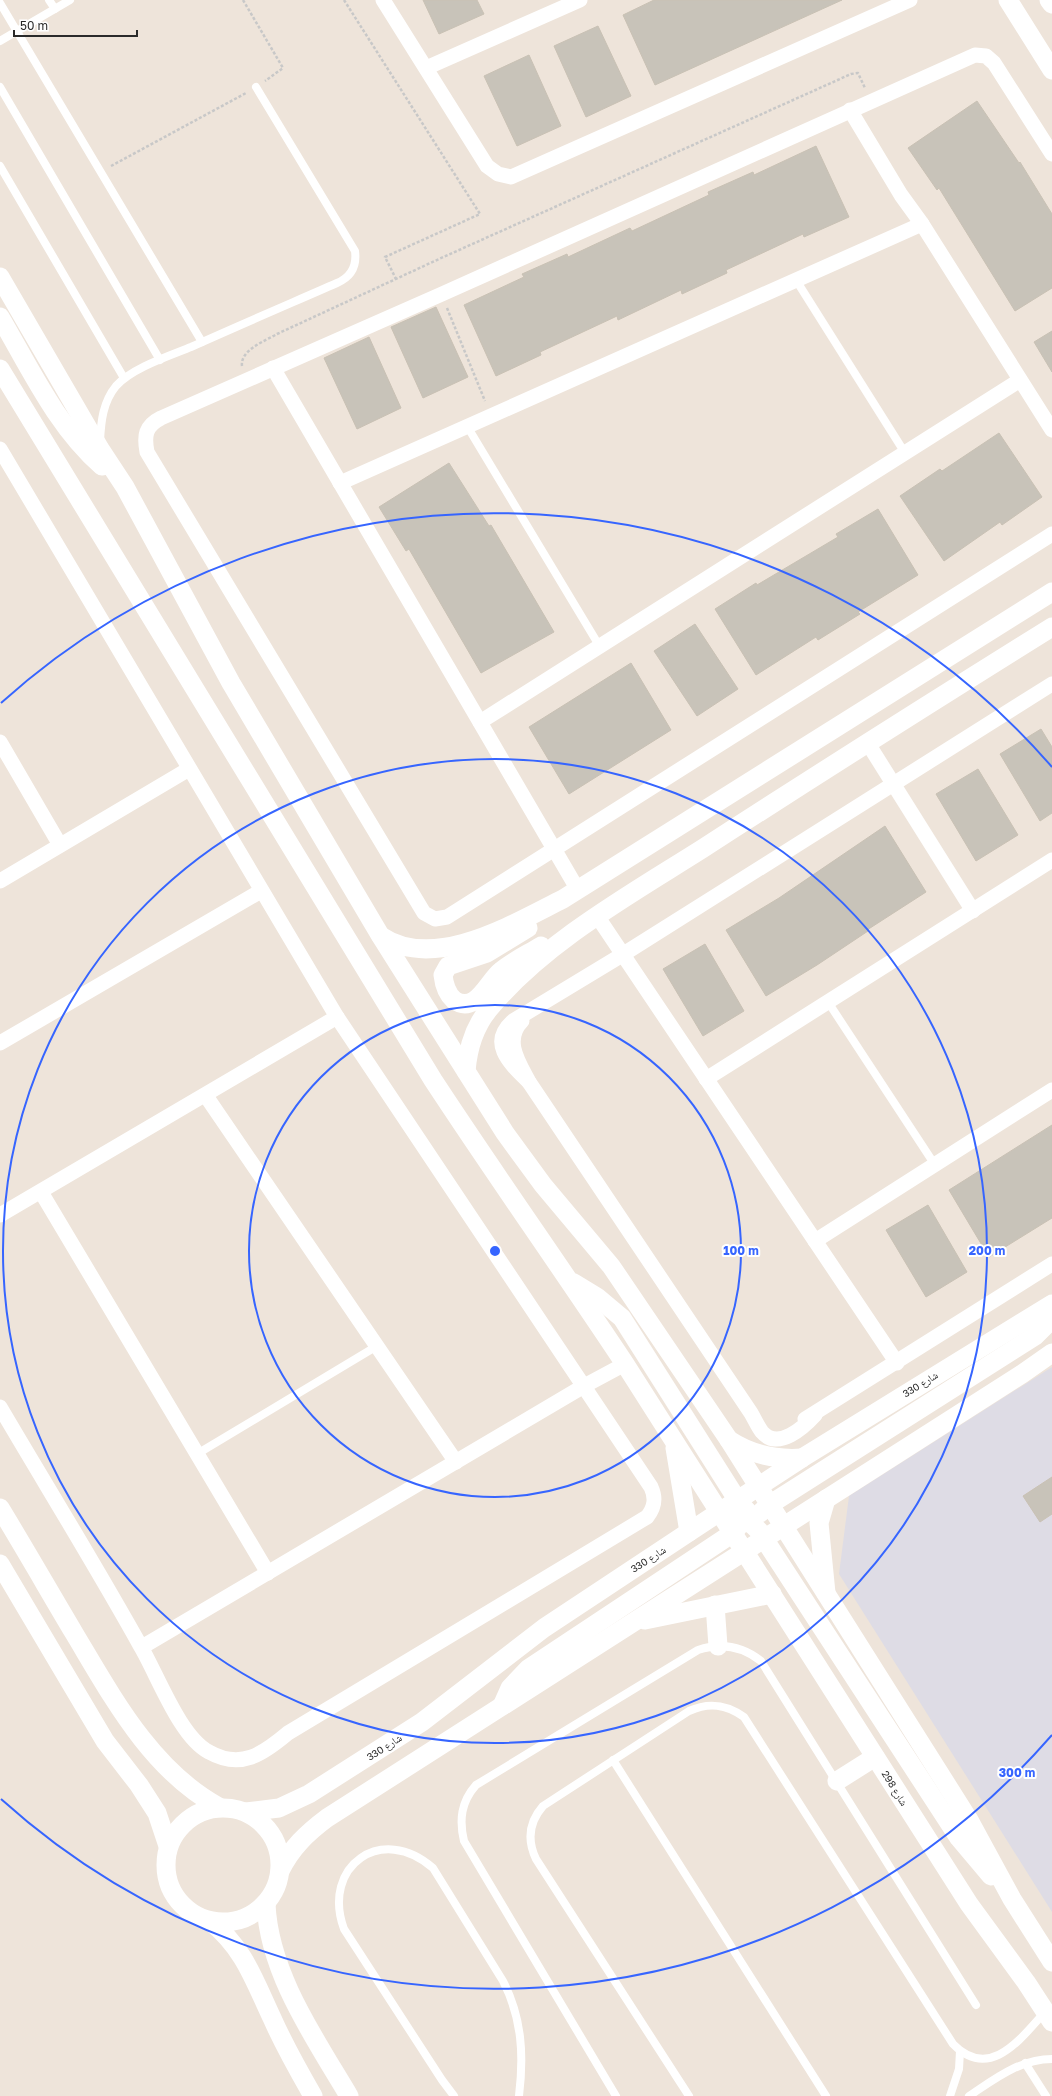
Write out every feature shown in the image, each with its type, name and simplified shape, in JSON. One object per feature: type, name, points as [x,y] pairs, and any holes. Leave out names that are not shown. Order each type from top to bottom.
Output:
[{"type":"street","points":[[383,0],[487,166],[498,174],[511,177],[910,0]]},
{"type":"street","points":[[426,68],[580,0]]},
{"type":"street","points":[[1008,0],[1052,70]]},
{"type":"street","points":[[1049,0],[1052,4]]},
{"type":"street","points":[[1052,154],[994,63],[986,56],[975,55],[442,294],[154,421],[146,432],[144,438],[147,452],[424,913],[435,919],[448,917],[1052,534]]},
{"type":"street","points":[[850,110],[901,195],[922,224],[1052,430]]},
{"type":"street","points":[[340,483],[922,224]]},
{"type":"street","points":[[0,277],[100,449],[125,487],[231,682],[380,935],[505,1133],[530,1169],[611,1266],[729,1440],[759,1488],[751,1519]]},
{"type":"street","points":[[0,317],[57,413],[73,436],[92,458],[125,487]]},
{"type":"street","points":[[273,368],[554,849],[571,895]]},
{"type":"street","points":[[0,369],[433,1080],[497,1177],[570,1281],[720,1513]]},
{"type":"street","points":[[480,722],[1020,380]]},
{"type":"street","points":[[0,449],[190,769],[261,892],[337,1017],[651,1487],[655,1499],[654,1506],[647,1517],[288,1733],[265,1752],[256,1756],[237,1759],[218,1756],[205,1750],[188,1734],[142,1647],[0,1407]]},
{"type":"street","points":[[380,935],[402,947],[414,949],[452,945],[505,928],[571,895],[1052,592]]},
{"type":"street","points":[[466,1071],[471,1040],[489,1008],[531,967],[597,916],[867,742],[1052,627]]},
{"type":"street","points":[[1052,684],[536,1008],[519,1025],[513,1043],[515,1056],[529,1082],[766,1436],[777,1439],[787,1436],[800,1428],[815,1415],[1052,1264]]},
{"type":"street","points":[[0,742],[60,845]]},
{"type":"street","points":[[867,742],[892,785],[972,911]]},
{"type":"street","points":[[0,881],[190,769]]},
{"type":"street","points":[[706,1079],[1052,860]]},
{"type":"street","points":[[0,1043],[261,892]]},
{"type":"street","points":[[571,895],[551,913],[495,949],[448,966],[445,970],[444,981],[452,998],[462,1003],[476,1000],[501,971],[572,926],[597,916]]},
{"type":"street","points":[[597,916],[897,1363]]},
{"type":"street","points":[[0,1215],[206,1096],[337,1017]]},
{"type":"street","points":[[815,1241],[1052,1090]]},
{"type":"street","points":[[206,1096],[456,1462]]},
{"type":"street","points":[[40,1192],[268,1573]]},
{"type":"street","points":[[570,1281],[598,1297],[622,1318],[959,1838],[1012,1899]]},
{"type":"street","name":"شارع 330","points":[[759,1488],[802,1458],[1052,1304]]},
{"type":"street","points":[[501,1707],[513,1684],[531,1666],[751,1519],[1035,1336],[1052,1319]]},
{"type":"street","name":"شارع 330","points":[[246,1812],[280,1808],[309,1794],[329,1782],[422,1722],[544,1628],[720,1513],[782,1526],[1022,1374],[1052,1353]]},
{"type":"street","points":[[142,1647],[584,1386],[625,1364]]},
{"type":"street","points":[[729,1440],[746,1450],[764,1456],[789,1459],[802,1458]]},
{"type":"street","points":[[674,1441],[689,1532]]},
{"type":"street","points":[[826,1499],[819,1523],[827,1596]]},
{"type":"street","points":[[0,1508],[123,1713],[173,1775],[187,1787],[219,1807]]},
{"type":"street","points":[[751,1519],[782,1526],[969,1820],[1012,1899],[1052,1962]]},
{"type":"street","name":"شارع 330","points":[[280,1871],[299,1841],[327,1818],[744,1551],[751,1519]]},
{"type":"street","name":"شارع 298","points":[[744,1551],[969,1904],[1049,2016]]},
{"type":"street","points":[[0,1564],[106,1741],[139,1784],[157,1812],[168,1846]]},
{"type":"street","points":[[634,1622],[772,1594]]},
{"type":"street","points":[[715,1606],[718,1646]]},
{"type":"street","points":[[837,1781],[875,1757]]},
{"type":"street","points":[[210,1921],[222,1922],[240,1919],[256,1912],[266,1904],[277,1883],[280,1871],[277,1848],[273,1836],[257,1818],[235,1808],[219,1807],[200,1812],[190,1818],[173,1835],[168,1846],[166,1870],[173,1893],[189,1911],[210,1921],[230,1939],[245,1961],[291,2058],[313,2096]]},
{"type":"street","points":[[266,1904],[270,1937],[282,1971],[308,2025],[349,2096]]},
{"type":"lane","points":[[49,0],[55,9]]},
{"type":"lane","points":[[0,41],[70,0]]},
{"type":"lane","points":[[0,3],[202,342]]},
{"type":"lane","points":[[0,87],[160,360]]},
{"type":"lane","points":[[100,449],[101,420],[104,408],[109,397],[124,378],[160,360],[344,280],[349,275],[355,263],[355,251],[256,87]]},
{"type":"lane","points":[[0,166],[124,378]]},
{"type":"lane","points":[[796,280],[905,453]]},
{"type":"lane","points":[[468,426],[600,647]]},
{"type":"lane","points":[[828,1002],[935,1165]]},
{"type":"lane","points":[[197,1454],[377,1346]]},
{"type":"lane","points":[[616,2096],[464,1842],[462,1831],[462,1810],[469,1792],[476,1785],[698,1650],[718,1646],[738,1648],[750,1653],[761,1661],[976,2005]]},
{"type":"lane","points":[[689,2096],[536,1860],[530,1843],[531,1826],[544,1806],[689,1710],[698,1707],[718,1705],[727,1707],[744,1717],[953,2044],[960,2051],[968,2055],[984,2058],[1000,2055],[1015,2046],[1049,2016]]},
{"type":"lane","points":[[613,1760],[826,2096]]},
{"type":"lane","points":[[454,2096],[442,2080],[344,1929],[338,1914],[337,1898],[341,1883],[349,1869],[361,1858],[375,1851],[390,1848],[406,1851],[421,1857],[433,1868],[503,1981],[511,1997],[518,2019],[522,2042],[522,2065],[519,2096]]},
{"type":"lane","points":[[950,2096],[959,2069],[960,2051]]},
{"type":"lane","points":[[969,2096],[1016,2066],[1042,2059],[1052,2059]]},
{"type":"lane","points":[[1025,2063],[1046,2096]]},
{"type":"path","points":[[100,172],[256,87],[283,68],[243,0]]},
{"type":"path","points":[[344,0],[480,214],[385,257],[396,279]]},
{"type":"path","points":[[248,379],[241,364],[242,359],[252,348],[396,279],[854,72],[858,73],[871,101]]},
{"type":"path","points":[[442,294],[491,416]]},
{"type":"shaded area","points":[[1052,1367],[1052,1912],[839,1574],[849,1496]]},
{"type":"building","points":[[423,0],[477,0],[484,14],[439,34]]},
{"type":"building","points":[[654,0],[842,0],[655,85],[623,15]]},
{"type":"building","points":[[598,26],[631,96],[586,117],[554,46]]},
{"type":"building","points":[[529,55],[561,126],[517,146],[484,76]]},
{"type":"building","points":[[977,101],[1019,163],[1020,162],[1052,214],[1052,288],[1015,311],[939,188],[937,190],[908,148]]},
{"type":"building","points":[[816,146],[849,217],[804,237],[803,234],[726,270],[727,273],[682,294],[681,290],[618,320],[617,316],[540,352],[541,355],[496,376],[464,305],[524,277],[522,274],[567,254],[568,257],[630,228],[632,231],[709,195],[708,192],[753,172],[754,175]]},
{"type":"building","points":[[436,307],[468,377],[423,398],[391,327]]},
{"type":"building","points":[[1052,331],[1052,372],[1034,342]]},
{"type":"building","points":[[369,337],[401,408],[357,429],[324,358]]},
{"type":"building","points":[[999,433],[1042,497],[1002,525],[1000,522],[944,561],[900,496],[940,469],[942,471]]},
{"type":"building","points":[[449,463],[489,526],[491,525],[554,632],[481,673],[409,549],[406,551],[379,507]]},
{"type":"building","points":[[878,509],[918,575],[858,612],[860,614],[818,640],[816,637],[756,675],[715,609],[756,583],[757,585],[838,537],[836,534]]},
{"type":"building","points":[[695,624],[738,689],[697,716],[654,651]]},
{"type":"building","points":[[631,663],[671,730],[569,794],[529,727]]},
{"type":"building","points":[[1041,729],[1052,747],[1052,813],[1040,821],[1000,754]]},
{"type":"building","points":[[978,769],[1018,835],[976,861],[936,794]]},
{"type":"building","points":[[885,826],[926,892],[867,930],[868,931],[817,965],[766,996],[726,930],[779,898]]},
{"type":"building","points":[[705,944],[744,1011],[703,1036],[663,969]]},
{"type":"building","points":[[1052,1125],[1052,1218],[989,1257],[949,1190]]},
{"type":"building","points":[[928,1205],[967,1272],[926,1297],[886,1230]]},
{"type":"building","points":[[1052,1477],[1052,1514],[1040,1522],[1023,1496]]}]
